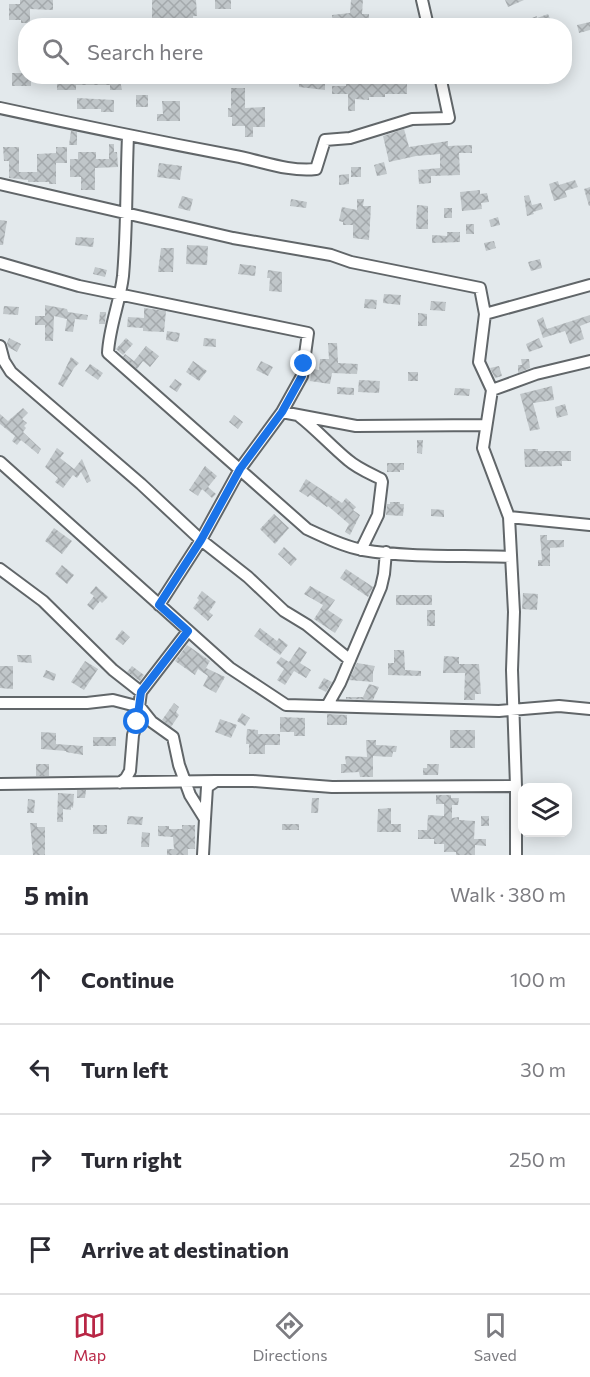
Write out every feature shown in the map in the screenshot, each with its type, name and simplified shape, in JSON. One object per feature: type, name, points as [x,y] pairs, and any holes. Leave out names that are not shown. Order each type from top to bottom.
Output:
[{"type":"street","points":[[422,0],[426,18]]},
{"type":"street","points":[[0,108],[128,136],[260,160],[289,169],[316,169],[325,140],[350,138],[412,119],[449,118],[442,84]]},
{"type":"street","points":[[128,136],[123,277],[108,353],[307,529],[361,550],[510,557]]},
{"type":"street","points":[[0,184],[233,238],[331,255],[351,262],[480,288],[485,314],[479,362],[492,390],[483,448],[508,517],[514,612],[512,670],[516,855]]},
{"type":"street","points":[[0,263],[79,286],[308,333],[302,376],[282,412],[240,469],[201,540],[159,605]]},
{"type":"street","points":[[485,314],[590,285]]},
{"type":"street","points":[[0,346],[4,361],[11,372],[141,484],[201,540],[248,577],[284,611],[307,625],[350,660]]},
{"type":"street","points":[[492,390],[536,374],[590,361]]},
{"type":"street","points":[[282,412],[356,426],[486,424]]},
{"type":"street","points":[[297,414],[347,460],[381,479],[378,516],[361,550]]},
{"type":"street","points":[[0,462],[230,668],[286,705],[514,711],[559,706],[590,709]]},
{"type":"street","points":[[508,517],[590,525]]},
{"type":"street","points":[[327,706],[340,683],[381,587],[386,552]]},
{"type":"street","points":[[0,569],[43,601],[113,670],[141,692]]},
{"type":"street","points":[[120,783],[130,771],[133,735],[141,692],[188,631]]},
{"type":"street","points":[[0,703],[87,703],[113,700],[140,707],[152,722],[172,737],[190,795],[205,819]]},
{"type":"street","points":[[0,784],[216,781],[332,787],[516,786]]},
{"type":"street","points":[[203,855],[207,787],[216,781]]},
{"type":"building","points":[[20,0],[53,0],[53,10],[30,9],[30,18],[9,20],[9,4],[20,4]]},
{"type":"building","points":[[152,0],[196,0],[197,16],[193,18],[152,18]]},
{"type":"building","points":[[215,0],[231,0],[231,9],[215,9]]},
{"type":"building","points":[[351,0],[363,0],[362,14],[369,14],[369,18],[332,18],[332,15],[350,13]]},
{"type":"building","points":[[505,0],[524,0],[508,7]]},
{"type":"building","points":[[548,14],[550,18],[537,18]]},
{"type":"building","points":[[590,22],[590,30],[579,33],[577,25]]},
{"type":"building","points":[[12,73],[18,73],[18,84],[31,84],[31,86],[12,86]]},
{"type":"building","points":[[57,84],[121,84],[122,90],[110,90],[110,85],[76,85],[76,90],[57,90]]},
{"type":"building","points":[[299,84],[325,84],[325,90],[299,87]]},
{"type":"building","points":[[346,84],[407,84],[407,94],[385,94],[385,97],[369,97],[369,100],[355,99],[355,111],[348,111],[348,94],[332,94],[332,86],[346,86]]},
{"type":"building","points":[[231,88],[245,88],[245,108],[265,107],[265,127],[253,127],[253,137],[245,137],[245,126],[232,126],[232,117],[228,117],[228,108],[231,108]]},
{"type":"building","points":[[136,95],[148,95],[148,107],[136,107]]},
{"type":"building","points":[[77,98],[114,100],[114,112],[101,112],[101,109],[77,109]]},
{"type":"building","points":[[162,101],[180,101],[180,121],[157,121],[157,114],[163,114]]},
{"type":"building","points":[[404,129],[409,147],[448,141],[448,146],[472,145],[472,153],[459,153],[460,175],[431,176],[431,183],[419,184],[418,170],[440,168],[440,154],[389,162],[383,136]]},
{"type":"building","points":[[71,131],[77,132],[77,145],[69,145]]},
{"type":"building","points":[[109,144],[114,144],[118,167],[95,168],[95,190],[81,190],[81,177],[70,177],[70,159],[78,159],[78,152],[96,152],[96,159],[109,159]]},
{"type":"building","points":[[3,147],[19,147],[19,172],[37,172],[37,154],[56,153],[56,147],[67,147],[67,163],[56,163],[56,184],[9,178],[9,161],[4,161]]},
{"type":"building","points":[[384,162],[387,174],[377,176],[374,165]]},
{"type":"building","points":[[159,163],[182,166],[180,180],[157,177]]},
{"type":"building","points":[[351,167],[361,167],[361,177],[351,177]]},
{"type":"building","points":[[349,174],[349,184],[339,185],[339,175]]},
{"type":"building","points":[[575,180],[578,187],[565,191],[567,197],[554,201],[549,184],[558,181],[559,185]]},
{"type":"building","points":[[590,187],[590,205],[589,206],[584,189]]},
{"type":"building","points":[[480,190],[480,194],[487,193],[489,202],[481,203],[482,209],[462,211],[460,192]]},
{"type":"building","points":[[529,195],[532,205],[541,203],[543,209],[527,216],[524,196]]},
{"type":"building","points":[[182,196],[193,199],[190,211],[178,208]]},
{"type":"building","points":[[291,199],[307,202],[306,208],[290,206]]},
{"type":"building","points":[[357,199],[364,199],[363,206],[371,206],[369,240],[353,238],[353,225],[343,225],[343,222],[339,221],[342,207],[357,210]]},
{"type":"building","points":[[417,205],[428,206],[428,229],[416,229]]},
{"type":"building","points":[[444,208],[452,208],[452,218],[444,218]]},
{"type":"building","points":[[498,217],[500,225],[491,227],[489,220]]},
{"type":"building","points":[[0,220],[7,221],[3,245],[0,245]]},
{"type":"building","points":[[466,224],[474,224],[474,234],[466,234]]},
{"type":"building","points":[[447,232],[460,232],[460,242],[432,243],[432,235],[447,236]]},
{"type":"building","points":[[76,237],[94,238],[93,247],[75,245]]},
{"type":"building","points":[[494,241],[496,248],[486,251],[484,243]]},
{"type":"building","points":[[187,245],[208,246],[207,265],[186,264]]},
{"type":"building","points":[[161,248],[174,248],[173,272],[158,272]]},
{"type":"building","points":[[540,259],[542,268],[531,271],[528,262]]},
{"type":"building","points":[[240,264],[256,266],[255,276],[238,274]]},
{"type":"building","points":[[95,267],[107,270],[105,277],[93,274]]},
{"type":"building","points":[[268,270],[282,272],[282,292],[269,291]]},
{"type":"building","points":[[384,294],[401,295],[400,305],[383,303]]},
{"type":"building","points":[[365,299],[377,300],[376,309],[364,308]]},
{"type":"building","points":[[431,301],[446,302],[445,311],[430,310]]},
{"type":"building","points":[[45,305],[88,315],[87,320],[75,319],[73,332],[65,331],[67,319],[54,316],[53,341],[45,341],[45,325],[35,325],[35,316],[45,316]]},
{"type":"building","points":[[4,306],[19,307],[18,315],[3,314]]},
{"type":"building","points":[[144,308],[166,311],[164,332],[143,331],[143,328],[127,327],[128,317],[144,318]]},
{"type":"building","points":[[100,312],[106,312],[105,324],[99,324]]},
{"type":"building","points":[[418,313],[427,314],[427,326],[418,326]]},
{"type":"building","points":[[590,315],[590,322],[580,326],[584,339],[570,344],[565,331],[543,338],[537,320],[543,317],[547,329]]},
{"type":"building","points":[[167,331],[180,333],[178,342],[166,340]]},
{"type":"building","points":[[9,338],[21,344],[17,352],[8,347]]},
{"type":"building","points":[[126,338],[133,344],[123,355],[116,349]]},
{"type":"building","points":[[204,338],[216,339],[216,347],[203,346]]},
{"type":"building","points":[[539,338],[543,347],[529,352],[526,344]]},
{"type":"building","points":[[328,343],[337,343],[338,363],[358,364],[357,374],[332,373],[330,384],[310,381],[312,369],[319,370],[320,359],[329,359]]},
{"type":"building","points":[[146,346],[159,356],[150,367],[143,361],[137,369],[123,357],[125,354],[134,361]]},
{"type":"building","points":[[71,357],[79,363],[63,387],[58,384]]},
{"type":"building","points":[[521,359],[529,359],[530,368],[518,373],[518,365],[522,365]]},
{"type":"building","points":[[193,361],[207,371],[199,381],[186,372]]},
{"type":"building","points":[[261,361],[273,367],[268,376],[256,370]]},
{"type":"building","points":[[90,364],[103,373],[98,380],[85,371]]},
{"type":"building","points":[[499,366],[502,376],[495,378],[490,368]]},
{"type":"building","points":[[408,372],[418,372],[418,381],[408,381]]},
{"type":"building","points":[[175,379],[182,384],[177,392],[169,387]]},
{"type":"building","points":[[359,380],[380,381],[379,393],[358,392]]},
{"type":"building","points":[[552,386],[554,400],[533,403],[540,429],[530,431],[520,394]]},
{"type":"building","points":[[337,387],[354,388],[354,395],[337,394]]},
{"type":"building","points":[[455,388],[470,389],[469,396],[454,395]]},
{"type":"building","points":[[565,404],[568,415],[557,418],[555,407]]},
{"type":"building","points":[[23,408],[28,413],[22,419],[27,423],[23,432],[41,449],[38,454],[21,440],[17,445],[12,441],[15,436],[0,424],[0,414],[8,421]]},
{"type":"building","points":[[234,415],[243,422],[238,429],[229,422]]},
{"type":"building","points":[[417,440],[423,440],[422,454],[417,453]]},
{"type":"building","points":[[57,448],[64,453],[60,458],[74,469],[82,459],[91,481],[87,483],[81,472],[77,478],[73,475],[63,488],[55,482],[58,478],[45,467]]},
{"type":"building","points":[[524,449],[571,451],[571,461],[562,461],[562,466],[525,467]]},
{"type":"building","points":[[387,463],[404,463],[404,470],[387,472]]},
{"type":"building","points":[[205,466],[217,476],[208,487],[216,494],[212,498],[202,489],[198,496],[189,490]]},
{"type":"building","points":[[306,479],[342,503],[346,498],[356,507],[353,510],[360,515],[350,535],[345,532],[349,524],[328,506],[299,491]]},
{"type":"building","points":[[390,502],[404,504],[403,516],[386,515],[387,504]]},
{"type":"building","points":[[431,509],[444,510],[444,517],[431,516]]},
{"type":"building","points":[[274,514],[289,528],[275,544],[260,529]]},
{"type":"building","points":[[54,528],[72,541],[62,554],[45,541]]},
{"type":"building","points":[[540,535],[547,535],[547,540],[564,540],[564,547],[550,548],[550,566],[538,566],[538,560],[542,560]]},
{"type":"building","points":[[284,547],[297,559],[291,566],[278,554]]},
{"type":"building","points":[[62,565],[74,575],[67,584],[55,574]]},
{"type":"building","points":[[346,569],[373,587],[368,597],[340,578]]},
{"type":"building","points":[[96,586],[108,597],[102,603],[100,601],[93,610],[87,605],[94,596],[90,593]]},
{"type":"building","points":[[310,586],[335,600],[328,610],[343,620],[335,633],[314,619],[323,605],[304,594]]},
{"type":"building","points":[[202,591],[216,602],[209,612],[213,615],[208,621],[193,608]]},
{"type":"building","points":[[523,593],[538,594],[537,610],[522,609]]},
{"type":"building","points":[[396,595],[432,595],[432,605],[396,605]]},
{"type":"building","points":[[427,610],[435,610],[435,626],[427,626]]},
{"type":"building","points":[[260,628],[277,641],[279,638],[288,645],[280,655],[254,636]]},
{"type":"building","points":[[122,630],[130,637],[123,645],[115,639]]},
{"type":"building","points":[[187,645],[210,661],[206,668],[225,677],[216,693],[203,686],[208,676],[198,669],[195,675],[175,661]]},
{"type":"building","points":[[299,647],[307,652],[300,663],[311,670],[306,678],[294,671],[285,685],[277,680],[284,669],[276,663],[281,657],[289,662]]},
{"type":"building","points":[[394,650],[404,650],[405,670],[421,671],[421,676],[388,675],[388,663],[394,663]]},
{"type":"building","points":[[17,655],[31,655],[32,663],[18,662]]},
{"type":"building","points":[[444,656],[459,657],[459,664],[479,664],[481,694],[475,694],[475,700],[464,700],[465,673],[443,673]]},
{"type":"building","points":[[85,661],[98,669],[84,690],[71,682]]},
{"type":"building","points":[[357,663],[375,666],[373,682],[349,680]]},
{"type":"building","points":[[0,666],[13,666],[13,689],[0,688]]},
{"type":"building","points":[[132,666],[144,675],[140,681],[127,672]]},
{"type":"building","points":[[46,670],[56,674],[54,681],[43,677]]},
{"type":"building","points":[[324,678],[332,682],[326,692],[318,688]]},
{"type":"building","points":[[369,684],[379,687],[373,700],[346,699],[346,697],[363,697]]},
{"type":"building","points":[[174,703],[179,707],[176,712],[179,715],[171,727],[162,720]]},
{"type":"building","points":[[242,713],[250,718],[245,726],[237,721]]},
{"type":"building","points":[[327,714],[347,715],[347,725],[327,725]]},
{"type":"building","points":[[280,717],[305,718],[305,736],[294,736],[294,732],[280,732]]},
{"type":"building","points":[[220,719],[237,725],[231,738],[215,732]]},
{"type":"building","points":[[247,729],[258,730],[258,734],[280,734],[280,745],[265,745],[265,754],[249,754],[249,744],[246,744]]},
{"type":"building","points":[[450,730],[475,730],[475,748],[450,748]]},
{"type":"building","points":[[41,732],[56,733],[56,744],[83,746],[83,755],[41,749]]},
{"type":"building","points":[[93,737],[116,737],[116,746],[93,746]]},
{"type":"building","points":[[366,740],[376,740],[376,745],[397,746],[396,752],[393,752],[392,757],[373,756],[373,777],[360,777],[359,772],[341,773],[341,764],[346,764],[345,756],[367,757]]},
{"type":"building","points":[[36,764],[49,764],[49,776],[36,776]]},
{"type":"building","points":[[427,764],[439,764],[438,775],[423,775],[423,768],[427,768]]},
{"type":"building","points":[[77,790],[86,790],[85,798],[77,798]]},
{"type":"building","points":[[58,793],[74,794],[73,808],[63,809],[63,822],[57,822]]},
{"type":"building","points":[[436,795],[451,795],[451,798],[459,798],[458,805],[452,805],[452,818],[459,817],[459,820],[475,821],[474,839],[486,839],[486,846],[475,845],[475,855],[456,855],[456,852],[444,852],[444,844],[434,844],[434,839],[418,839],[418,830],[427,830],[428,815],[444,816],[444,804],[436,804]]},
{"type":"building","points":[[312,798],[319,798],[318,813],[311,813]]},
{"type":"building","points":[[28,799],[35,800],[34,813],[27,813]]},
{"type":"building","points":[[391,808],[391,824],[401,824],[401,832],[377,832],[378,809]]},
{"type":"building","points":[[128,816],[143,817],[142,825],[127,824]]},
{"type":"building","points":[[481,816],[489,816],[489,826],[481,826]]},
{"type":"building","points":[[30,823],[37,823],[37,827],[45,827],[45,855],[33,855]]},
{"type":"building","points":[[282,824],[299,824],[299,830],[282,830]]},
{"type":"building","points":[[93,825],[107,825],[107,834],[93,834]]},
{"type":"building","points":[[182,825],[195,825],[195,849],[188,849],[188,855],[167,855],[167,849],[174,849],[173,837],[158,836],[158,826],[182,829]]},
{"type":"building","points":[[142,832],[150,833],[149,847],[141,847]]},
{"type":"route","points":[[137,722],[141,692],[188,631],[159,605],[201,540],[240,469],[282,412],[302,376],[304,364]]}]
